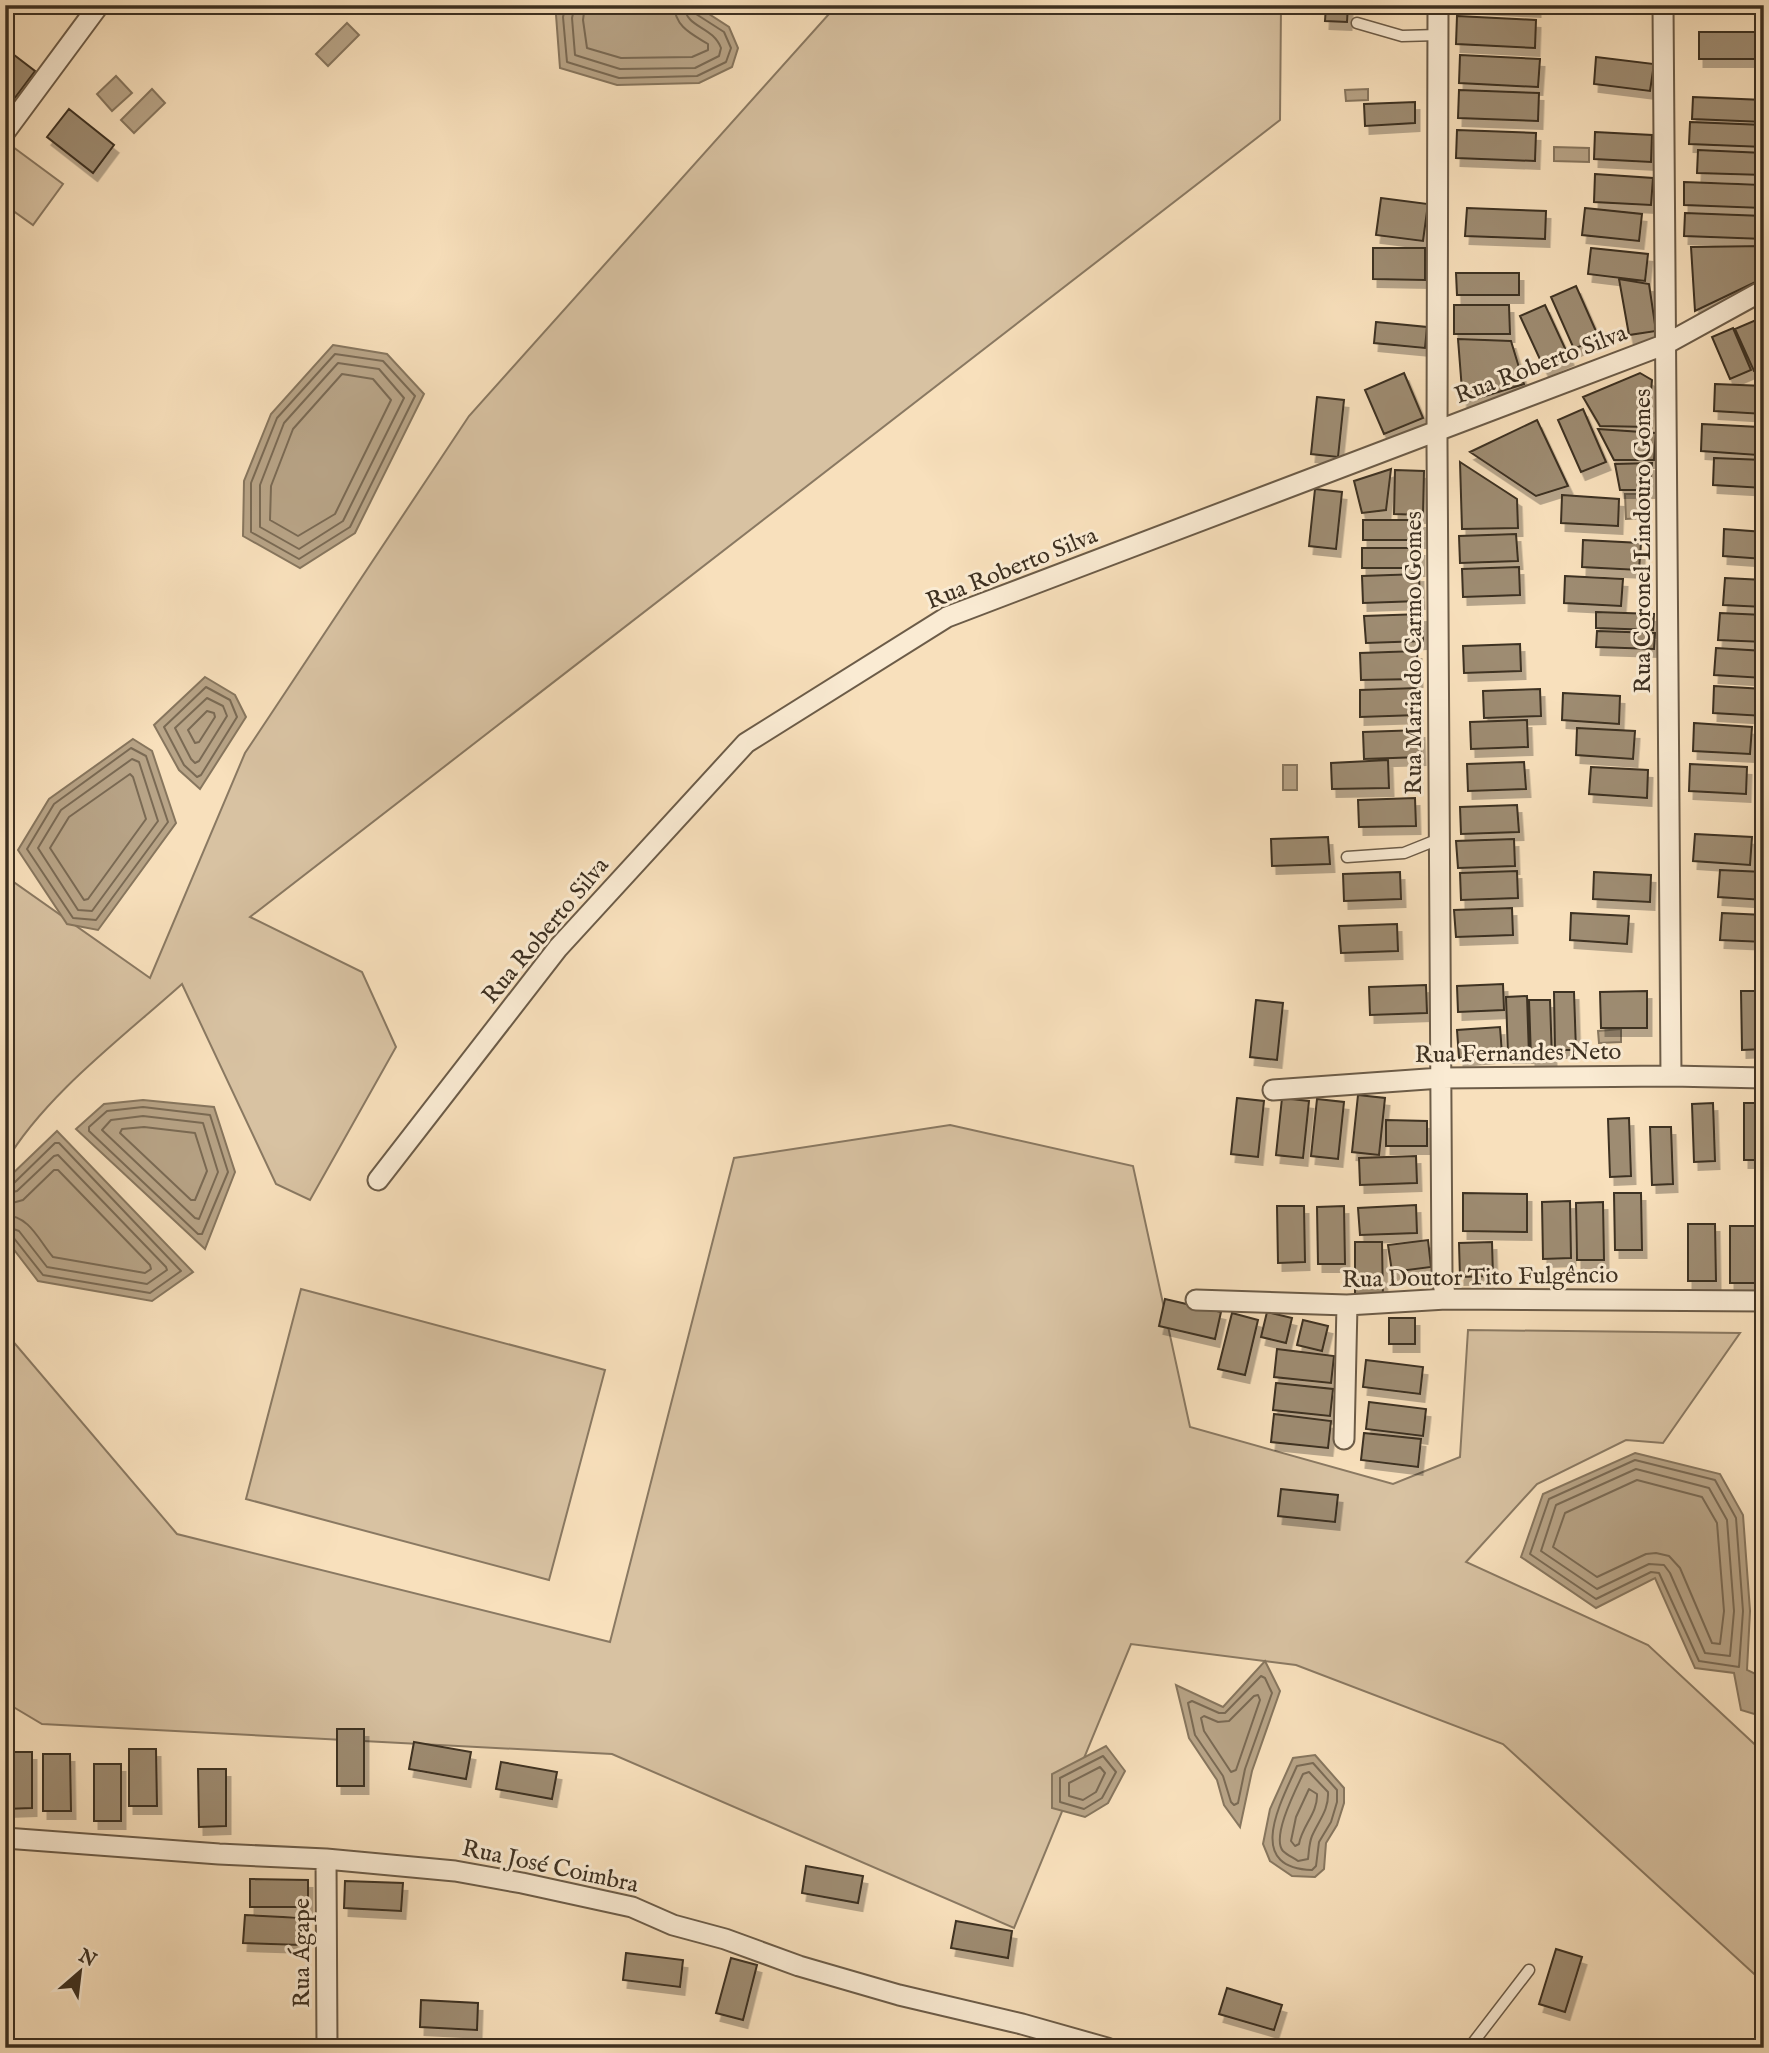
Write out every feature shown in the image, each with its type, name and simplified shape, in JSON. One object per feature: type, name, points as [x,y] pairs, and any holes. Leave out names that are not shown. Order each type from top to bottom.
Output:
[{"type":"street","points":[[5,132],[99,5]]},
{"type":"street","name":"Rua Maria do Carmo Gomes","points":[[1438,5],[1437,431],[1442,1278],[1446,1299]]},
{"type":"street","name":"Rua Coronel Lindouro Gomes","points":[[1663,5],[1671,1076]]},
{"type":"street","name":"Rua Roberto Silva","points":[[378,1180],[558,948],[746,743],[947,617],[1666,344],[1764,290]]},
{"type":"street","name":"Rua Fernandes Neto","points":[[1273,1090],[1441,1078],[1764,1078]]},
{"type":"street","name":"Rua Doutor Tito Fulgêncio","points":[[1196,1300],[1347,1305],[1446,1299],[1764,1301]]},
{"type":"street","points":[[1344,1439],[1347,1305]]},
{"type":"street","name":"Rua José Coimbra","points":[[5,1838],[326,1859],[455,1871],[632,1907],[673,1925],[724,1939],[799,1966],[899,1995],[1023,2024],[1107,2048]]},
{"type":"street","name":"Rua Ágape","points":[[326,1859],[327,2048]]},
{"type":"lane","points":[[1357,23],[1402,36],[1438,35]]},
{"type":"lane","points":[[1347,857],[1404,853],[1440,839]]},
{"type":"lane","points":[[1469,2048],[1529,1970]]},
{"type":"shaded area","points":[[837,5],[1281,5],[1280,120],[250,917],[362,972],[396,1047],[310,1200],[276,1184],[182,984],[63,1090],[41,1114],[5,1163],[5,876],[150,978],[245,753],[469,416]]},
{"type":"shaded area","points":[[13,147],[63,184],[33,225],[5,205],[5,158]]},
{"type":"shaded area","points":[[950,1125],[1133,1166],[1190,1427],[1393,1484],[1460,1457],[1468,1330],[1740,1333],[1663,1443],[1626,1440],[1537,1484],[1466,1562],[1648,1645],[1764,1753],[1764,1983],[1503,1744],[1296,1665],[1131,1644],[1014,1928],[612,1754],[42,1724],[5,1702],[5,1332],[177,1534],[610,1642],[734,1158]]},
{"type":"shaded area","points":[[301,1289],[605,1370],[549,1580],[246,1499]]},
{"type":"water","points":[[560,5],[695,5],[729,27],[738,48],[732,67],[699,83],[617,85],[560,68],[556,15]]},
{"type":"water","points":[[347,23],[359,35],[328,66],[316,54]]},
{"type":"water","points":[[116,76],[132,93],[112,111],[97,94]]},
{"type":"water","points":[[152,89],[165,103],[134,133],[121,120]]},
{"type":"water","points":[[1368,89],[1368,100],[1346,101],[1345,90]]},
{"type":"water","points":[[1554,147],[1589,148],[1589,162],[1554,161]]},
{"type":"water","points":[[333,345],[387,354],[424,394],[355,533],[300,568],[243,536],[244,481],[271,414]]},
{"type":"water","points":[[1625,494],[1641,494],[1642,518],[1626,519]]},
{"type":"water","points":[[205,677],[235,695],[246,717],[200,789],[179,770],[154,725]]},
{"type":"water","points":[[133,739],[152,751],[176,823],[98,930],[67,924],[18,850],[49,799]]},
{"type":"water","points":[[1283,765],[1297,765],[1297,790],[1283,790]]},
{"type":"water","points":[[1621,1029],[1621,1042],[1599,1043],[1598,1031]]},
{"type":"water","points":[[143,1100],[214,1107],[235,1172],[205,1249],[76,1129],[104,1104]]},
{"type":"water","points":[[57,1131],[193,1272],[152,1301],[38,1281],[5,1238],[5,1196],[8,1178]]},
{"type":"water","points":[[1635,1453],[1720,1474],[1743,1515],[1750,1611],[1747,1670],[1764,1678],[1764,1717],[1741,1710],[1734,1673],[1695,1668],[1655,1578],[1596,1608],[1521,1557],[1543,1494]]},
{"type":"water","points":[[1265,1661],[1280,1691],[1252,1771],[1240,1827],[1224,1805],[1217,1780],[1189,1738],[1176,1685],[1223,1707]]},
{"type":"water","points":[[1106,1746],[1125,1771],[1108,1803],[1085,1817],[1052,1808],[1052,1774]]},
{"type":"water","points":[[1315,1755],[1344,1788],[1344,1803],[1337,1825],[1326,1843],[1324,1869],[1315,1877],[1292,1876],[1270,1861],[1263,1844],[1270,1809],[1293,1758]]},
{"type":"building","points":[[1326,5],[1348,5],[1347,22],[1325,21]]},
{"type":"building","points":[[1459,5],[1536,5],[1536,9]]},
{"type":"building","points":[[1457,16],[1536,20],[1535,48],[1456,44]]},
{"type":"building","points":[[1699,32],[1756,32],[1756,59],[1699,59]]},
{"type":"building","points":[[5,48],[35,71],[14,99],[5,93]]},
{"type":"building","points":[[1460,55],[1540,59],[1538,87],[1459,83]]},
{"type":"building","points":[[1596,57],[1654,64],[1650,91],[1594,84]]},
{"type":"building","points":[[1459,90],[1539,93],[1538,121],[1458,118]]},
{"type":"building","points":[[1693,97],[1764,100],[1764,122],[1692,119]]},
{"type":"building","points":[[1415,102],[1415,123],[1365,126],[1364,104]]},
{"type":"building","points":[[69,109],[114,145],[93,173],[47,137]]},
{"type":"building","points":[[1690,122],[1764,125],[1764,147],[1689,144]]},
{"type":"building","points":[[1457,130],[1536,133],[1535,161],[1456,158]]},
{"type":"building","points":[[1595,132],[1652,135],[1651,162],[1594,159]]},
{"type":"building","points":[[1698,150],[1764,153],[1764,175],[1697,173]]},
{"type":"building","points":[[1595,174],[1653,178],[1651,205],[1594,202]]},
{"type":"building","points":[[1684,182],[1764,185],[1763,208],[1684,205]]},
{"type":"building","points":[[1381,198],[1428,204],[1423,241],[1376,235]]},
{"type":"building","points":[[1467,208],[1546,211],[1545,239],[1465,236]]},
{"type":"building","points":[[1585,208],[1642,214],[1639,241],[1582,235]]},
{"type":"building","points":[[1685,213],[1764,216],[1764,239],[1684,236]]},
{"type":"building","points":[[1764,246],[1764,278],[1695,311],[1691,247]]},
{"type":"building","points":[[1373,248],[1425,248],[1425,280],[1373,279]]},
{"type":"building","points":[[1591,248],[1648,254],[1645,281],[1588,274]]},
{"type":"building","points":[[1456,273],[1519,273],[1519,295],[1457,295]]},
{"type":"building","points":[[1619,279],[1649,284],[1656,331],[1629,335]]},
{"type":"building","points":[[1576,286],[1599,338],[1574,349],[1551,297]]},
{"type":"building","points":[[1454,305],[1509,305],[1510,334],[1454,334]]},
{"type":"building","points":[[1545,305],[1569,357],[1544,368],[1520,316]]},
{"type":"building","points":[[1764,315],[1764,330],[1758,318]]},
{"type":"building","points":[[1756,320],[1764,338],[1764,367],[1754,371],[1735,329]]},
{"type":"building","points":[[1376,322],[1427,327],[1425,348],[1374,343]]},
{"type":"building","points":[[1733,328],[1751,370],[1730,379],[1712,337]]},
{"type":"building","points":[[1458,339],[1511,341],[1524,384],[1463,403]]},
{"type":"building","points":[[1404,373],[1423,418],[1384,434],[1365,390]]},
{"type":"building","points":[[1640,373],[1652,380],[1648,427],[1600,426],[1583,397]]},
{"type":"building","points":[[1715,384],[1764,386],[1764,414],[1714,411]]},
{"type":"building","points":[[1317,397],[1344,400],[1338,457],[1311,454]]},
{"type":"building","points":[[1583,409],[1606,462],[1581,472],[1558,420]]},
{"type":"building","points":[[1537,420],[1568,486],[1536,496],[1470,452]]},
{"type":"building","points":[[1702,424],[1759,427],[1758,455],[1701,451]]},
{"type":"building","points":[[1598,429],[1656,433],[1654,460],[1614,460]]},
{"type":"building","points":[[1714,458],[1764,460],[1764,488],[1713,485]]},
{"type":"building","points":[[1460,462],[1517,499],[1518,528],[1462,529]]},
{"type":"building","points":[[1652,463],[1650,490],[1620,490],[1615,464]]},
{"type":"building","points":[[1391,469],[1386,510],[1362,513],[1354,481]]},
{"type":"building","points":[[1395,470],[1424,471],[1423,515],[1394,514]]},
{"type":"building","points":[[1315,489],[1342,492],[1336,549],[1309,546]]},
{"type":"building","points":[[1562,495],[1619,499],[1618,526],[1561,523]]},
{"type":"building","points":[[1363,520],[1421,520],[1421,540],[1363,540]]},
{"type":"building","points":[[1724,529],[1764,532],[1764,559],[1723,556]]},
{"type":"building","points":[[1516,534],[1518,561],[1460,563],[1459,536]]},
{"type":"building","points":[[1583,540],[1641,543],[1639,570],[1582,567]]},
{"type":"building","points":[[1362,548],[1420,548],[1420,568],[1362,568]]},
{"type":"building","points":[[1519,567],[1520,595],[1463,597],[1462,569]]},
{"type":"building","points":[[1419,574],[1420,601],[1363,603],[1362,576]]},
{"type":"building","points":[[1565,576],[1623,579],[1621,606],[1564,603]]},
{"type":"building","points":[[1725,578],[1764,580],[1764,607],[1723,605]]},
{"type":"building","points":[[1596,612],[1654,614],[1653,630],[1596,628]]},
{"type":"building","points":[[1720,613],[1764,615],[1764,642],[1718,640]]},
{"type":"building","points":[[1422,614],[1423,641],[1366,643],[1364,616]]},
{"type":"building","points":[[1597,631],[1655,633],[1654,649],[1596,647]]},
{"type":"building","points":[[1520,644],[1521,671],[1464,673],[1463,646]]},
{"type":"building","points":[[1716,648],[1764,651],[1764,678],[1714,675]]},
{"type":"building","points":[[1417,651],[1418,679],[1361,680],[1360,653]]},
{"type":"building","points":[[1714,686],[1764,689],[1764,716],[1713,713]]},
{"type":"building","points":[[1417,688],[1418,715],[1360,717],[1360,690]]},
{"type":"building","points":[[1540,689],[1541,716],[1484,718],[1483,691]]},
{"type":"building","points":[[1563,693],[1620,696],[1619,724],[1562,720]]},
{"type":"building","points":[[1527,720],[1528,747],[1471,749],[1470,722]]},
{"type":"building","points":[[1694,723],[1752,727],[1750,754],[1693,751]]},
{"type":"building","points":[[1577,728],[1635,731],[1633,759],[1576,755]]},
{"type":"building","points":[[1420,730],[1421,757],[1364,759],[1363,732]]},
{"type":"building","points":[[1388,760],[1389,788],[1332,789],[1331,763]]},
{"type":"building","points":[[1524,762],[1526,789],[1468,791],[1467,764]]},
{"type":"building","points":[[1690,764],[1747,767],[1746,794],[1689,791]]},
{"type":"building","points":[[1591,767],[1648,770],[1647,798],[1589,794]]},
{"type":"building","points":[[1415,798],[1416,826],[1359,827],[1358,800]]},
{"type":"building","points":[[1517,805],[1519,832],[1461,834],[1460,807]]},
{"type":"building","points":[[1695,834],[1752,837],[1750,865],[1693,861]]},
{"type":"building","points":[[1328,837],[1330,864],[1272,866],[1271,839]]},
{"type":"building","points":[[1514,839],[1515,866],[1458,868],[1456,841]]},
{"type":"building","points":[[1720,870],[1764,872],[1764,900],[1718,897]]},
{"type":"building","points":[[1517,871],[1518,898],[1461,900],[1460,873]]},
{"type":"building","points":[[1400,872],[1401,899],[1344,901],[1343,874]]},
{"type":"building","points":[[1594,872],[1651,875],[1650,902],[1593,899]]},
{"type":"building","points":[[1512,908],[1513,935],[1456,937],[1454,910]]},
{"type":"building","points":[[1571,913],[1629,916],[1627,944],[1570,940]]},
{"type":"building","points":[[1722,913],[1764,915],[1764,942],[1720,940]]},
{"type":"building","points":[[1397,924],[1398,951],[1341,953],[1339,926]]},
{"type":"building","points":[[1503,984],[1504,1010],[1458,1012],[1457,986]]},
{"type":"building","points":[[1426,985],[1427,1013],[1370,1015],[1369,987]]},
{"type":"building","points":[[1647,991],[1647,1028],[1601,1028],[1600,992]]},
{"type":"building","points":[[1741,991],[1764,991],[1764,1049],[1742,1050]]},
{"type":"building","points":[[1554,992],[1574,992],[1576,1050],[1555,1050]]},
{"type":"building","points":[[1527,996],[1529,1055],[1508,1055],[1506,997]]},
{"type":"building","points":[[1256,1000],[1283,1003],[1277,1060],[1250,1057]]},
{"type":"building","points":[[1529,1000],[1550,1000],[1552,1058],[1531,1058]]},
{"type":"building","points":[[1500,1027],[1502,1054],[1459,1058],[1457,1030]]},
{"type":"building","points":[[1358,1095],[1385,1098],[1379,1155],[1352,1152]]},
{"type":"building","points":[[1237,1098],[1264,1101],[1258,1157],[1231,1154]]},
{"type":"building","points":[[1282,1098],[1309,1101],[1303,1158],[1276,1155]]},
{"type":"building","points":[[1317,1099],[1344,1102],[1338,1159],[1311,1156]]},
{"type":"building","points":[[1713,1103],[1715,1161],[1694,1162],[1692,1104]]},
{"type":"building","points":[[1744,1103],[1764,1103],[1764,1160],[1744,1160]]},
{"type":"building","points":[[1629,1118],[1631,1176],[1610,1177],[1608,1119]]},
{"type":"building","points":[[1386,1120],[1427,1121],[1427,1146],[1386,1146]]},
{"type":"building","points":[[1650,1127],[1671,1127],[1673,1184],[1652,1185]]},
{"type":"building","points":[[1416,1156],[1417,1183],[1360,1185],[1359,1158]]},
{"type":"building","points":[[1463,1193],[1527,1194],[1527,1232],[1463,1231]]},
{"type":"building","points":[[1614,1193],[1641,1193],[1642,1250],[1615,1250]]},
{"type":"building","points":[[1570,1201],[1571,1258],[1543,1259],[1542,1202]]},
{"type":"building","points":[[1603,1202],[1604,1260],[1577,1260],[1576,1203]]},
{"type":"building","points":[[1416,1205],[1417,1233],[1360,1235],[1358,1208]]},
{"type":"building","points":[[1277,1206],[1304,1206],[1305,1262],[1278,1263]]},
{"type":"building","points":[[1344,1206],[1345,1264],[1318,1264],[1317,1207]]},
{"type":"building","points":[[1688,1224],[1715,1224],[1716,1281],[1688,1281]]},
{"type":"building","points":[[1730,1226],[1757,1226],[1758,1283],[1730,1283]]},
{"type":"building","points":[[1428,1240],[1431,1267],[1392,1272],[1388,1245]]},
{"type":"building","points":[[1355,1242],[1382,1242],[1383,1299],[1355,1299]]},
{"type":"building","points":[[1492,1242],[1493,1276],[1460,1277],[1459,1243]]},
{"type":"building","points":[[1165,1299],[1221,1312],[1215,1339],[1159,1326]]},
{"type":"building","points":[[1267,1312],[1292,1318],[1286,1343],[1261,1337]]},
{"type":"building","points":[[1232,1313],[1258,1320],[1245,1375],[1218,1369]]},
{"type":"building","points":[[1389,1318],[1415,1318],[1415,1344],[1389,1344]]},
{"type":"building","points":[[1303,1320],[1328,1326],[1322,1351],[1297,1345]]},
{"type":"building","points":[[1277,1349],[1334,1356],[1331,1383],[1274,1377]]},
{"type":"building","points":[[1366,1360],[1423,1367],[1420,1394],[1363,1387]]},
{"type":"building","points":[[1276,1383],[1333,1389],[1330,1416],[1273,1410]]},
{"type":"building","points":[[1369,1402],[1426,1409],[1423,1436],[1366,1429]]},
{"type":"building","points":[[1274,1414],[1331,1421],[1328,1448],[1271,1442]]},
{"type":"building","points":[[1364,1433],[1421,1439],[1418,1467],[1361,1460]]},
{"type":"building","points":[[1281,1489],[1338,1495],[1335,1522],[1278,1516]]},
{"type":"building","points":[[337,1729],[364,1729],[364,1786],[337,1786]]},
{"type":"building","points":[[414,1742],[471,1752],[466,1779],[409,1769]]},
{"type":"building","points":[[129,1749],[156,1749],[157,1806],[129,1806]]},
{"type":"building","points":[[5,1752],[32,1752],[32,1808],[5,1809]]},
{"type":"building","points":[[43,1754],[70,1754],[71,1811],[43,1811]]},
{"type":"building","points":[[501,1762],[557,1772],[552,1799],[496,1789]]},
{"type":"building","points":[[94,1764],[121,1764],[121,1821],[94,1821]]},
{"type":"building","points":[[198,1769],[226,1769],[226,1826],[199,1827]]},
{"type":"building","points":[[806,1866],[863,1876],[858,1903],[802,1893]]},
{"type":"building","points":[[250,1879],[308,1880],[308,1907],[250,1907]]},
{"type":"building","points":[[345,1881],[403,1883],[401,1911],[344,1908]]},
{"type":"building","points":[[245,1915],[302,1918],[301,1945],[243,1943]]},
{"type":"building","points":[[956,1921],[1012,1931],[1008,1958],[951,1948]]},
{"type":"building","points":[[1556,1949],[1582,1957],[1565,2012],[1539,2004]]},
{"type":"building","points":[[626,1953],[683,1960],[680,1987],[623,1980]]},
{"type":"building","points":[[731,1958],[757,1965],[743,2020],[716,2013]]},
{"type":"building","points":[[1227,1988],[1282,2005],[1274,2030],[1219,2014]]},
{"type":"building","points":[[421,2000],[478,2003],[477,2030],[420,2027]]},
{"type":"building","points":[[155,2045],[209,2048],[154,2048]]}]
